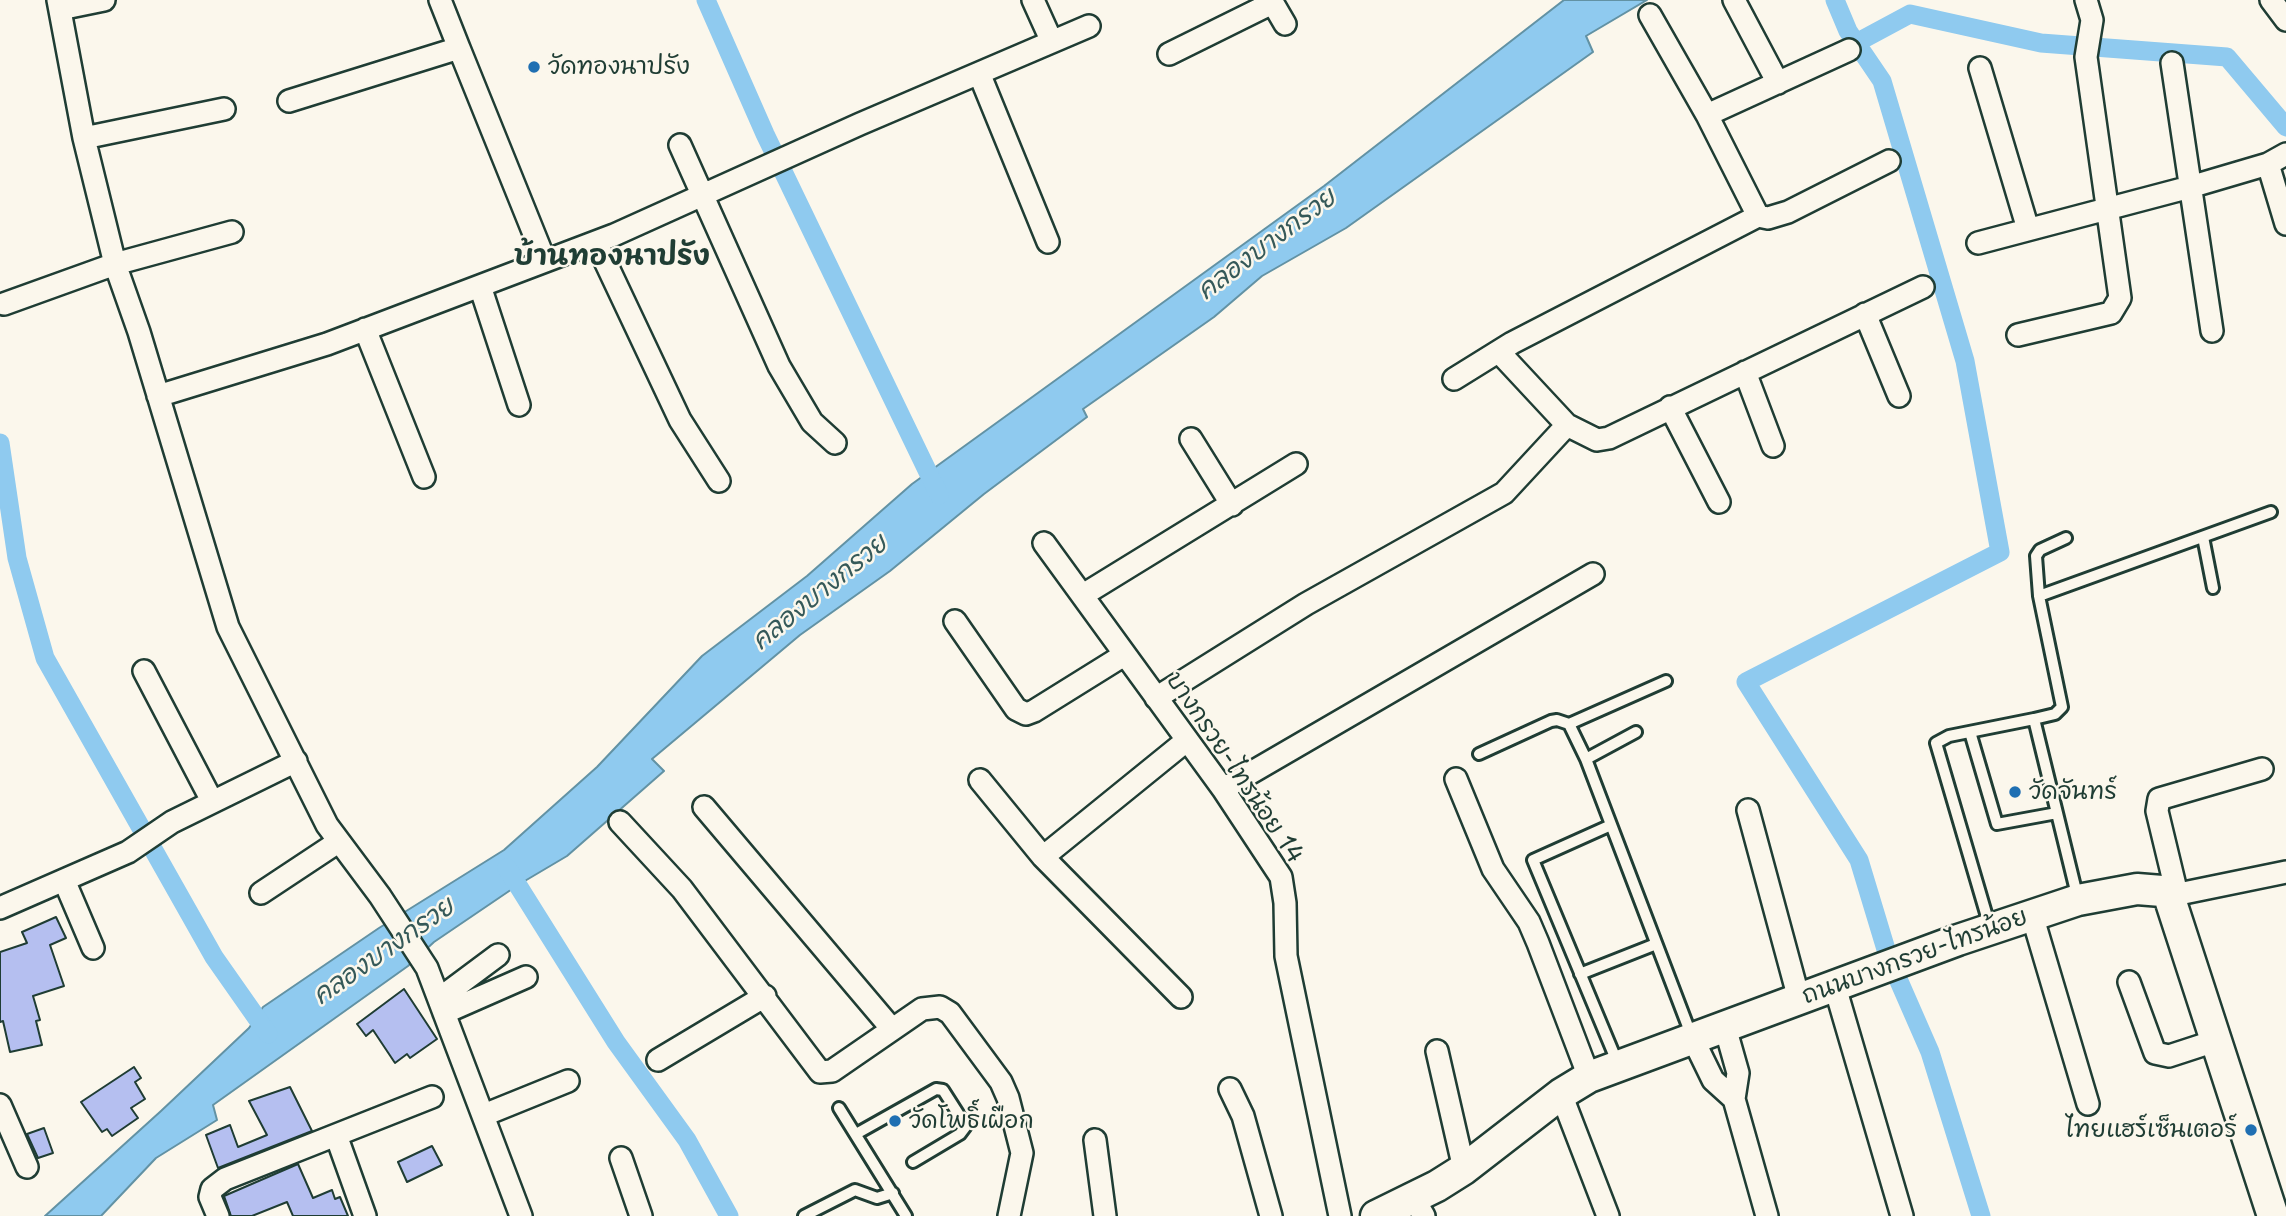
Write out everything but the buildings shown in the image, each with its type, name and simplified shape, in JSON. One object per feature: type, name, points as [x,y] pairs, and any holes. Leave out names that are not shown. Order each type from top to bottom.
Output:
[{"type":"main road","name":"ถนนบางกรวย-ไทรน้อย","points":[[1376,1216],[1419,1207],[1561,1094],[1589,1077],[1897,962],[2078,900],[2137,889],[2162,891],[2173,895]]},
{"type":"main road","points":[[2173,895],[2215,1041],[2273,1216]]},
{"type":"street","points":[[104,0],[59,5],[84,138],[115,264],[228,627],[338,842],[380,896],[427,968],[522,1216]]},
{"type":"street","points":[[440,0],[545,261]]},
{"type":"street","points":[[1033,0],[1052,42]]},
{"type":"street","points":[[1734,0],[1778,83]]},
{"type":"street","points":[[2018,335],[2110,313],[2117,307],[2120,298],[2088,39],[2092,20],[2086,0]]},
{"type":"street","points":[[2271,0],[2286,20]]},
{"type":"street","points":[[1169,54],[1272,1],[1285,24]]},
{"type":"street","points":[[1650,15],[1707,115],[1758,216]]},
{"type":"street","points":[[158,396],[365,329],[596,242],[1089,26]]},
{"type":"street","points":[[289,101],[456,42]]},
{"type":"street","points":[[1707,115],[1849,50]]},
{"type":"street","points":[[2172,63],[2212,331]]},
{"type":"street","points":[[1980,68],[2028,229]]},
{"type":"street","points":[[979,73],[1048,242]]},
{"type":"street","points":[[84,138],[225,109]]},
{"type":"street","points":[[680,145],[779,366],[812,422],[835,443]]},
{"type":"street","points":[[1978,243],[2190,187],[2277,159],[2286,224]]},
{"type":"street","points":[[1454,379],[1499,352],[1758,216],[1768,218],[1788,212],[1889,161]]},
{"type":"street","points":[[4,304],[115,264],[232,232]]},
{"type":"street","points":[[596,242],[680,420],[719,481]]},
{"type":"street","points":[[480,286],[519,405]]},
{"type":"street","points":[[1499,352],[1567,425],[1588,438],[1609,438],[1923,287]]},
{"type":"street","points":[[1865,314],[1899,396]]},
{"type":"street","points":[[365,329],[424,477]]},
{"type":"street","points":[[1745,372],[1773,446]]},
{"type":"street","points":[[1670,407],[1720,502]]},
{"type":"street","points":[[1156,698],[1306,604],[1504,493],[1567,425]]},
{"type":"street","points":[[1191,439],[1232,505]]},
{"type":"street","points":[[1083,595],[1296,464]]},
{"type":"street","name":"บางกรวย-ไทรน้อย 14","points":[[1044,543],[1223,789],[1281,877],[1286,903],[1286,956],[1340,1216]]},
{"type":"street","points":[[1223,789],[1593,573]]},
{"type":"street","points":[[955,621],[1016,709],[1026,714],[1124,655]]},
{"type":"street","points":[[144,671],[212,800]]},
{"type":"street","points":[[1043,857],[1186,741]]},
{"type":"street","points":[[0,908],[128,852],[212,800],[296,761]]},
{"type":"street","points":[[2262,769],[2159,799],[2157,811],[2173,895],[2286,872]]},
{"type":"street","points":[[1456,779],[1493,869],[1529,922],[1589,1077]]},
{"type":"street","points":[[980,780],[1043,857],[1181,997]]},
{"type":"street","points":[[704,807],[892,1029]]},
{"type":"street","points":[[1748,810],[1800,999]]},
{"type":"street","points":[[620,822],[682,889],[813,1063],[824,1073],[832,1071],[930,1006],[945,1009],[1001,1082],[1008,1098],[1022,1153],[1009,1216]]},
{"type":"street","points":[[261,893],[338,842]]},
{"type":"street","points":[[64,880],[93,948]]},
{"type":"street","points":[[2032,915],[2088,1104]]},
{"type":"street","points":[[442,1006],[498,955]]},
{"type":"street","points":[[442,1006],[526,977]]},
{"type":"street","points":[[2129,982],[2155,1052],[2169,1056],[2215,1041]]},
{"type":"street","points":[[1835,987],[1902,1216]]},
{"type":"street","points":[[658,1060],[765,996]]},
{"type":"street","points":[[1725,1027],[1738,1073],[1734,1099],[1767,1216]]},
{"type":"street","points":[[1693,1039],[1713,1080],[1734,1099]]},
{"type":"street","points":[[1437,1051],[1464,1169]]},
{"type":"street","points":[[484,1115],[568,1081]]},
{"type":"street","points":[[1230,1089],[1243,1116],[1271,1216]]},
{"type":"street","points":[[1561,1094],[1608,1216]]},
{"type":"street","points":[[218,1216],[210,1197],[212,1189],[225,1179],[432,1097]]},
{"type":"street","points":[[0,1105],[27,1167]]},
{"type":"street","points":[[336,1135],[365,1216]]},
{"type":"street","points":[[1095,1140],[1105,1216]]},
{"type":"street","points":[[621,1158],[640,1216]]},
{"type":"lane","points":[[2039,596],[2271,512]]},
{"type":"lane","points":[[2203,537],[2213,589]]},
{"type":"lane","points":[[1991,930],[1936,746],[1938,739],[2055,714],[2062,708],[2039,596],[2036,556],[2040,550],[2066,538]]},
{"type":"lane","points":[[1479,754],[1551,721],[1569,724],[1666,681]]},
{"type":"lane","points":[[2034,719],[2078,900]]},
{"type":"lane","points":[[1569,724],[1586,759],[1693,1039]]},
{"type":"lane","points":[[1586,759],[1636,732]]},
{"type":"lane","points":[[1970,732],[1997,824],[2057,813]]},
{"type":"lane","points":[[1611,825],[1533,860],[1619,1066]]},
{"type":"lane","points":[[1580,975],[1656,944]]},
{"type":"lane","points":[[856,1134],[936,1089],[943,1090],[966,1126],[960,1134],[913,1162]]},
{"type":"lane","points":[[839,1108],[906,1216]]},
{"type":"lane","points":[[804,1216],[855,1190],[877,1198],[893,1193]]},
{"type":"water","name":"คลองบางกรวย","points":[[1564,0],[1647,0],[1586,36],[1593,52],[1346,228],[1262,276],[1214,317],[1083,409],[1087,417],[984,494],[890,571],[800,635],[652,759],[664,771],[567,856],[518,885],[434,942],[408,966],[213,1105],[217,1120],[156,1158],[101,1216],[45,1216],[249,1028],[263,1007],[379,928],[504,850],[597,767],[702,656],[807,576],[912,484],[1324,186]]},
{"type":"waterway","points":[[706,0],[765,134],[939,495]]},
{"type":"waterway","points":[[1835,0],[1848,31],[1882,81],[1965,361],[2000,552],[1746,682],[1859,860],[1888,956],[1930,1052],[1981,1216]]},
{"type":"waterway","points":[[1856,43],[1910,14],[2041,43],[2227,57],[2286,127]]},
{"type":"waterway","points":[[0,443],[17,558],[45,658],[214,957],[268,1034]]},
{"type":"waterway","points":[[507,868],[616,1042],[687,1140],[729,1216]]},
{"type":"place","name":"วัดทองนาปรัง","points":[[534,67]]},
{"type":"place","name":"วัดจันทร์","points":[[2015,792]]},
{"type":"place","name":"วัดโพธิ์เผือก","points":[[895,1121]]},
{"type":"place","name":"ไทยแฮร์เซ็นเตอร์","points":[[2251,1130]]},
{"type":"district","name":"บ้านทองนาปรัง","points":[[612,257]]}]
